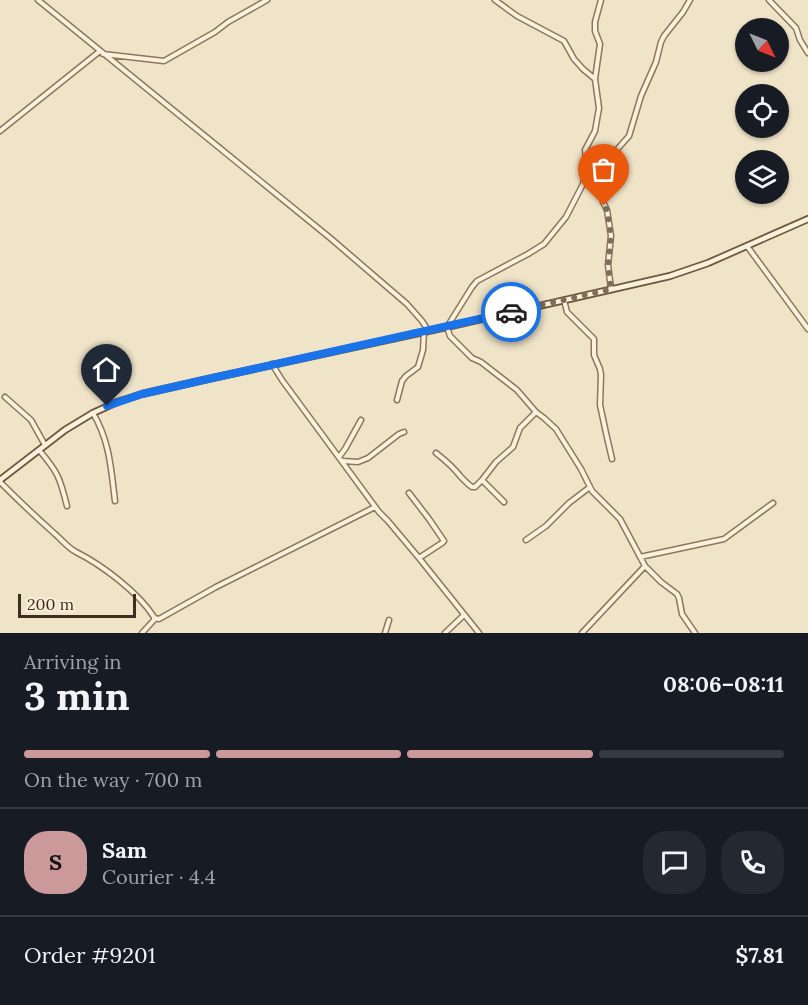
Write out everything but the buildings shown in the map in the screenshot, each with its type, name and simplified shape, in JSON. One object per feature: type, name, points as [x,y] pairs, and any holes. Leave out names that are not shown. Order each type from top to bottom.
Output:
[{"type":"street","points":[[38,0],[249,171],[407,304],[422,321],[426,331],[418,368],[402,381],[397,400]]},
{"type":"street","points":[[0,131],[101,52],[164,61],[267,0]]},
{"type":"street","points":[[495,0],[517,16],[564,41],[574,59],[595,79]]},
{"type":"street","points":[[447,327],[477,281],[544,244],[566,217],[583,184],[586,173],[585,150],[595,131],[599,108],[595,79],[600,44],[595,31],[601,0]]},
{"type":"street","points":[[611,289],[608,265],[611,236],[598,176],[605,163],[629,136],[641,96],[657,62],[664,36],[690,0]]},
{"type":"street","points":[[769,0],[796,28],[808,53]]},
{"type":"street","points":[[586,173],[598,176]]},
{"type":"street","points":[[154,618],[125,585],[84,555],[76,552],[0,481],[65,430],[93,413],[142,394],[447,327],[689,270],[808,219]]},
{"type":"street","points":[[747,246],[808,329]]},
{"type":"street","points":[[564,300],[567,312],[594,339],[594,355],[601,375],[600,405],[612,459]]},
{"type":"street","points":[[447,327],[450,336],[472,358],[481,362],[517,390],[536,412],[556,429],[566,442],[592,491],[620,519],[645,566],[677,594],[682,614],[696,633]]},
{"type":"street","points":[[272,364],[375,507],[479,633]]},
{"type":"street","points":[[5,397],[31,420],[45,445]]},
{"type":"street","points":[[435,453],[444,459],[471,488],[475,487],[496,462],[513,447],[520,428],[536,412]]},
{"type":"street","points":[[93,413],[106,441],[115,501]]},
{"type":"street","points":[[340,459],[361,420]]},
{"type":"street","points":[[340,459],[357,462],[368,458],[404,432]]},
{"type":"street","points":[[39,450],[57,473],[67,506]]},
{"type":"street","points":[[482,480],[504,502]]},
{"type":"street","points":[[526,540],[546,526],[569,503],[590,487]]},
{"type":"street","points":[[409,493],[444,541],[419,558]]},
{"type":"street","points":[[640,557],[724,539],[773,502]]},
{"type":"street","points":[[154,618],[159,619],[375,507]]},
{"type":"street","points":[[582,633],[645,566]]},
{"type":"street","points":[[445,633],[464,615]]},
{"type":"street","points":[[142,633],[154,618]]},
{"type":"street","points":[[385,633],[389,620]]},
{"type":"way so far","points":[[511,312],[611,289],[608,265],[611,236],[607,210],[604,206]]},
{"type":"route","points":[[107,406],[142,394],[511,312]]}]
